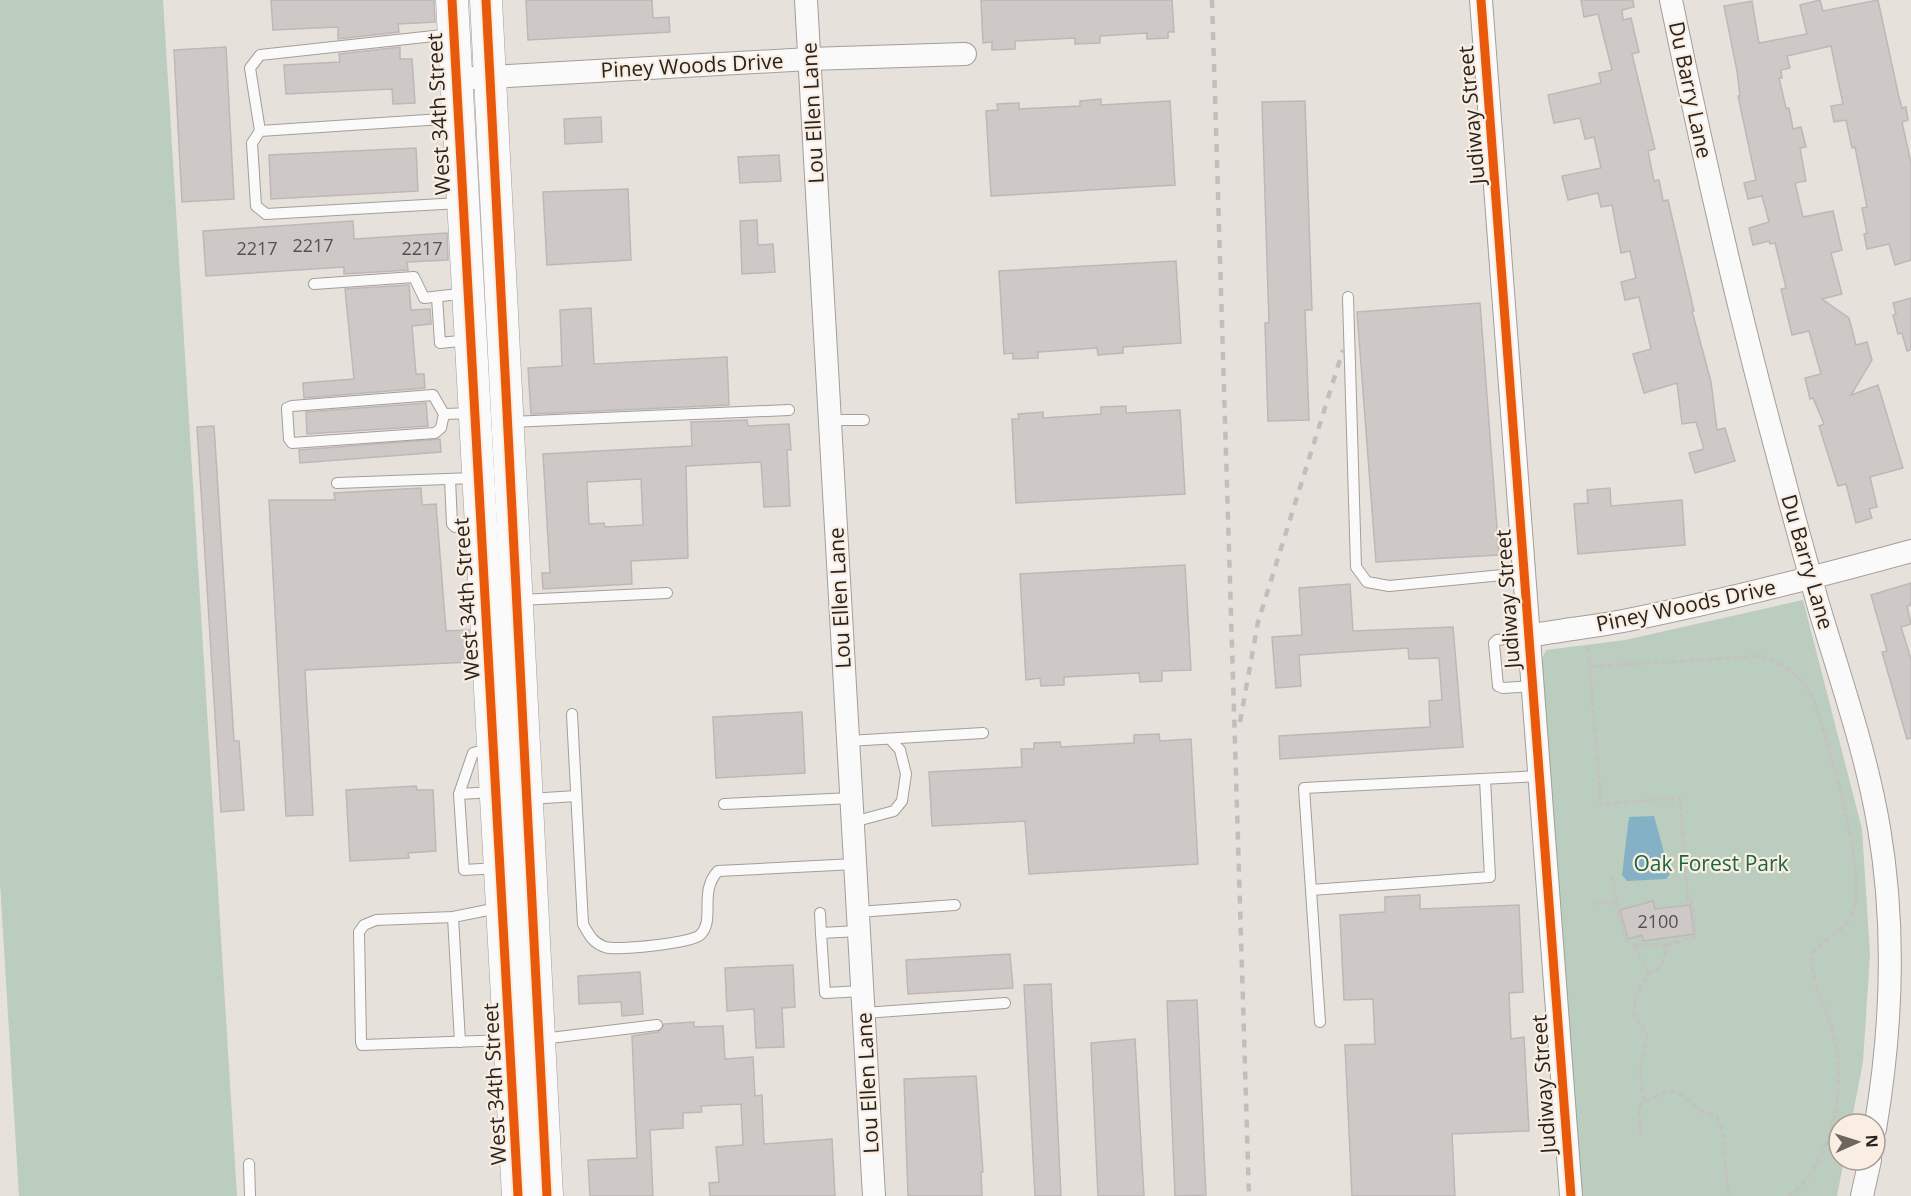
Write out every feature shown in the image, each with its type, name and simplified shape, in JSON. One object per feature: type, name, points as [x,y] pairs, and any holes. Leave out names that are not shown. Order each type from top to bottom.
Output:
[{"type":"main road","name":"West 34th Street","points":[[452,0],[462,203],[459,414],[464,478],[481,539],[495,748],[509,799],[525,1040],[518,1196]]},
{"type":"main road","name":"West 34th Street","points":[[486,0],[516,600],[509,799],[502,868],[504,908],[547,1196]]},
{"type":"main road","points":[[461,313],[502,320]]},
{"type":"main road","points":[[481,539],[513,552]]},
{"type":"street","name":"Lou Ellen Lane","points":[[806,0],[874,1196]]},
{"type":"street","name":"Judiway Street","points":[[1481,0],[1571,1196]]},
{"type":"street","name":"Du Barry Lane","points":[[1671,0],[1745,337],[1811,579],[1863,750],[1880,829],[1889,913],[1891,995],[1878,1112]]},
{"type":"street","name":"Piney Woods Drive","points":[[455,79],[810,59],[965,54]]},
{"type":"street","name":"Piney Woods Drive","points":[[1529,636],[1622,621],[1811,579],[1911,551]]},
{"type":"street","points":[[1862,1196],[1867,1172]]},
{"type":"lane","points":[[453,34],[260,55],[250,68],[260,131],[252,143],[256,206],[266,214],[462,203]]},
{"type":"lane","points":[[260,131],[457,118]]},
{"type":"lane","points":[[314,284],[414,277],[424,298],[461,313]]},
{"type":"lane","points":[[1348,297],[1356,567],[1367,582],[1389,586],[1523,573]]},
{"type":"lane","points":[[433,395],[459,414],[435,434],[292,442],[289,439],[287,408],[433,395]]},
{"type":"lane","points":[[507,423],[789,410]]},
{"type":"lane","points":[[830,420],[864,420]]},
{"type":"lane","points":[[337,483],[464,478]]},
{"type":"lane","points":[[516,600],[667,593]]},
{"type":"lane","points":[[1529,636],[1497,640],[1494,643],[1498,686],[1503,688],[1532,686]]},
{"type":"lane","points":[[573,714],[583,924],[592,940],[606,948],[685,942],[700,936],[706,926],[706,892],[709,880],[718,871],[855,864]]},
{"type":"lane","points":[[848,741],[983,733]]},
{"type":"lane","points":[[853,822],[894,811],[902,801],[906,774],[900,750],[890,739]]},
{"type":"lane","points":[[495,748],[473,753],[459,794],[464,870],[502,868]]},
{"type":"lane","points":[[1320,1022],[1304,788],[1539,776]]},
{"type":"lane","points":[[1311,890],[1490,877],[1485,779]]},
{"type":"lane","points":[[459,794],[509,799],[576,796]]},
{"type":"lane","points":[[724,804],[852,798]]},
{"type":"lane","points":[[821,933],[859,921],[955,905]]},
{"type":"lane","points":[[504,908],[453,916],[376,920],[364,925],[359,932],[362,1045],[525,1040],[657,1025]]},
{"type":"lane","points":[[820,912],[825,993],[863,1002],[1005,1003]]},
{"type":"lane","points":[[453,916],[460,1042]]},
{"type":"lane","points":[[249,1164],[250,1196]]},
{"type":"path","points":[[1588,643],[1601,804],[1680,798],[1688,901],[1692,901],[1695,937],[1668,945],[1628,943],[1616,902],[1612,875]]},
{"type":"path","points":[[1590,667],[1760,656],[1777,662],[1792,672],[1805,685],[1815,703],[1844,806],[1853,857],[1856,903],[1848,924],[1818,946],[1813,954],[1813,969],[1834,1037],[1838,1087],[1833,1118],[1823,1151],[1805,1182],[1789,1196]]},
{"type":"path","points":[[1593,903],[1616,902]]},
{"type":"path","points":[[1633,944],[1649,974]]},
{"type":"path","points":[[1644,1103],[1640,1072],[1647,1035],[1636,1019],[1635,996],[1649,974],[1661,967],[1668,945]]},
{"type":"path","points":[[1641,1134],[1639,1110],[1644,1103],[1673,1091],[1720,1120],[1728,1196]]},
{"type":"green space","points":[[0,0],[163,0],[237,1196],[19,1196],[0,883]]},
{"type":"green space","name":"Oak Forest Park","points":[[1803,600],[1862,829],[1870,954],[1863,1062],[1853,1112],[1827,1112],[1827,1172],[1842,1172],[1837,1196],[1581,1196],[1540,663],[1546,650],[1625,640]]},
{"type":"water","points":[[1654,816],[1670,874],[1666,879],[1627,881],[1622,875],[1629,817]]},
{"type":"building","points":[[271,0],[434,0],[435,22],[398,24],[399,32],[338,39],[338,27],[273,30]]},
{"type":"building","points":[[526,0],[652,0],[653,18],[669,17],[670,32],[528,40]]},
{"type":"building","points":[[981,0],[1172,0],[1174,32],[1168,32],[1168,38],[1147,39],[1147,33],[1100,36],[1100,43],[1075,44],[1075,38],[1015,41],[1015,49],[992,50],[992,42],[983,43]]},
{"type":"building","points":[[1581,0],[1633,0],[1634,7],[1622,10],[1623,20],[1631,18],[1639,52],[1632,54],[1655,149],[1648,151],[1654,181],[1659,180],[1663,201],[1668,200],[1694,311],[1692,311],[1711,382],[1717,430],[1725,428],[1735,461],[1695,473],[1689,453],[1704,449],[1696,422],[1682,424],[1677,383],[1644,393],[1633,354],[1651,349],[1639,297],[1625,300],[1621,282],[1636,278],[1630,251],[1621,253],[1612,205],[1601,207],[1598,193],[1568,200],[1562,176],[1601,168],[1594,137],[1585,139],[1580,118],[1554,123],[1548,95],[1601,83],[1599,73],[1612,70],[1598,14],[1584,17]]},
{"type":"building","points":[[1820,0],[1823,11],[1878,0],[1898,93],[1902,108],[1906,107],[1908,120],[1902,122],[1911,163],[1911,260],[1895,265],[1889,244],[1867,249],[1864,234],[1867,233],[1862,208],[1867,207],[1855,147],[1852,148],[1846,120],[1834,122],[1831,106],[1843,104],[1831,46],[1787,56],[1790,68],[1781,70],[1782,78],[1779,78],[1793,129],[1801,127],[1806,147],[1800,148],[1806,181],[1795,183],[1803,217],[1833,211],[1842,250],[1831,253],[1842,294],[1822,299],[1849,318],[1856,345],[1867,342],[1872,360],[1851,395],[1878,385],[1903,468],[1870,477],[1877,507],[1869,509],[1872,518],[1856,523],[1846,484],[1838,486],[1819,426],[1824,424],[1813,398],[1810,399],[1805,378],[1821,374],[1809,331],[1792,335],[1781,289],[1786,288],[1775,243],[1770,244],[1769,241],[1753,245],[1749,228],[1769,222],[1762,196],[1748,199],[1744,183],[1756,180],[1738,96],[1740,96],[1737,71],[1724,6],[1752,1],[1759,43],[1807,34],[1800,5]]},
{"type":"building","points":[[226,47],[234,199],[182,202],[174,50]]},
{"type":"building","points":[[400,47],[400,59],[412,59],[415,103],[393,104],[392,89],[286,94],[284,65],[340,62],[339,54]]},
{"type":"building","points":[[1101,99],[1101,105],[1170,101],[1175,185],[991,196],[986,111],[998,110],[997,104],[1019,103],[1019,109],[1080,106],[1080,101]]},
{"type":"building","points":[[1305,101],[1312,310],[1305,310],[1309,420],[1268,421],[1265,323],[1269,323],[1262,102]]},
{"type":"building","points":[[601,117],[602,142],[565,144],[564,119]]},
{"type":"building","points":[[416,148],[418,191],[271,199],[269,155]]},
{"type":"building","points":[[779,155],[781,181],[740,183],[738,157]]},
{"type":"building","points":[[628,189],[631,260],[547,265],[543,192]]},
{"type":"building","points":[[757,220],[758,245],[773,244],[775,272],[742,274],[740,221]]},
{"type":"building","points":[[353,221],[354,239],[447,233],[448,260],[407,262],[408,270],[344,274],[344,267],[206,276],[203,231]]},
{"type":"building","points":[[1176,261],[1181,343],[1123,347],[1123,353],[1098,355],[1097,348],[1038,352],[1038,358],[1013,359],[1013,353],[1004,354],[999,271]]},
{"type":"building","points":[[409,285],[411,310],[430,309],[431,324],[412,326],[416,374],[424,374],[425,388],[304,398],[303,383],[354,379],[345,289]]},
{"type":"building","points":[[1911,298],[1911,350],[1907,351],[1902,333],[1898,334],[1893,315],[1896,314],[1893,303]]},
{"type":"building","points":[[1480,303],[1499,555],[1376,562],[1357,312]]},
{"type":"building","points":[[591,308],[594,364],[727,357],[729,405],[531,414],[528,368],[562,366],[560,310]]},
{"type":"building","points":[[426,403],[428,426],[307,434],[306,412]]},
{"type":"building","points":[[1126,406],[1126,413],[1180,410],[1185,494],[1016,503],[1012,419],[1019,419],[1018,414],[1043,412],[1043,418],[1101,414],[1101,407]]},
{"type":"building","points":[[747,420],[748,426],[789,424],[791,450],[787,450],[790,506],[764,507],[761,462],[686,466],[688,558],[631,561],[632,584],[543,589],[542,573],[550,573],[543,454],[692,446],[691,422]],"holes":[[[641,479],[643,525],[605,527],[604,523],[589,524],[587,482]]]},
{"type":"building","points":[[214,426],[234,741],[239,741],[244,810],[221,812],[197,427]]},
{"type":"building","points":[[440,439],[441,452],[300,463],[299,450]]},
{"type":"building","points":[[421,488],[422,505],[436,504],[446,631],[469,630],[470,662],[305,670],[313,815],[286,816],[269,500],[335,500],[334,493]]},
{"type":"building","points":[[1610,488],[1611,506],[1682,500],[1685,545],[1578,554],[1574,504],[1588,503],[1587,490]]},
{"type":"building","points":[[1185,565],[1191,670],[1162,671],[1162,681],[1140,682],[1139,673],[1064,677],[1064,685],[1041,686],[1040,678],[1026,680],[1020,574]]},
{"type":"building","points":[[1911,583],[1911,605],[1907,606],[1911,624],[1901,627],[1911,659],[1911,738],[1907,739],[1882,652],[1887,651],[1871,595]]},
{"type":"building","points":[[1350,584],[1353,631],[1453,627],[1463,747],[1280,759],[1279,736],[1430,727],[1429,701],[1442,700],[1439,658],[1409,659],[1408,648],[1299,655],[1301,686],[1276,688],[1272,637],[1302,635],[1299,588]]},
{"type":"building","points":[[802,712],[805,773],[716,778],[713,717]]},
{"type":"building","points":[[1159,734],[1160,741],[1191,739],[1198,864],[1029,874],[1025,821],[932,826],[929,772],[1022,767],[1021,749],[1034,749],[1034,743],[1060,742],[1061,747],[1134,743],[1134,735]]},
{"type":"building","points":[[416,786],[417,790],[433,790],[436,851],[408,853],[409,858],[350,861],[346,790]]},
{"type":"building","points":[[1420,895],[1420,909],[1519,905],[1523,992],[1509,993],[1511,1039],[1524,1037],[1529,1131],[1452,1134],[1455,1196],[1352,1196],[1345,1045],[1375,1044],[1373,999],[1344,1000],[1340,915],[1385,912],[1385,897]]},
{"type":"building","points":[[1653,901],[1655,909],[1690,905],[1694,934],[1643,941],[1642,935],[1628,939],[1620,910]]},
{"type":"building","points":[[1010,954],[1013,988],[908,994],[906,960]]},
{"type":"building","points":[[793,965],[795,1007],[782,1008],[784,1047],[756,1048],[754,1009],[727,1011],[725,968]]},
{"type":"building","points":[[640,972],[643,1014],[622,1016],[621,1002],[579,1004],[578,976]]},
{"type":"building","points":[[1051,984],[1061,1196],[1035,1196],[1024,985]]},
{"type":"building","points":[[1197,1000],[1206,1195],[1175,1196],[1167,1001]]},
{"type":"building","points":[[694,1022],[694,1027],[723,1026],[725,1059],[753,1057],[755,1096],[762,1095],[764,1144],[832,1139],[835,1196],[710,1196],[709,1183],[719,1182],[716,1147],[743,1145],[741,1104],[701,1106],[702,1112],[683,1113],[683,1128],[650,1130],[653,1196],[590,1196],[588,1160],[637,1158],[632,1036],[658,1032],[664,1024]]},
{"type":"building","points":[[1135,1039],[1144,1196],[1098,1196],[1091,1043]]},
{"type":"building","points":[[976,1076],[983,1172],[981,1172],[982,1196],[908,1196],[904,1079]]},
{"type":"railway","points":[[1212,0],[1249,1196]]},
{"type":"railway","points":[[1240,722],[1258,622],[1343,350]]},
{"type":"cycle path","points":[[452,0],[518,1196]]},
{"type":"cycle path","points":[[486,0],[547,1196]]},
{"type":"cycle path","points":[[1481,0],[1571,1196]]}]
